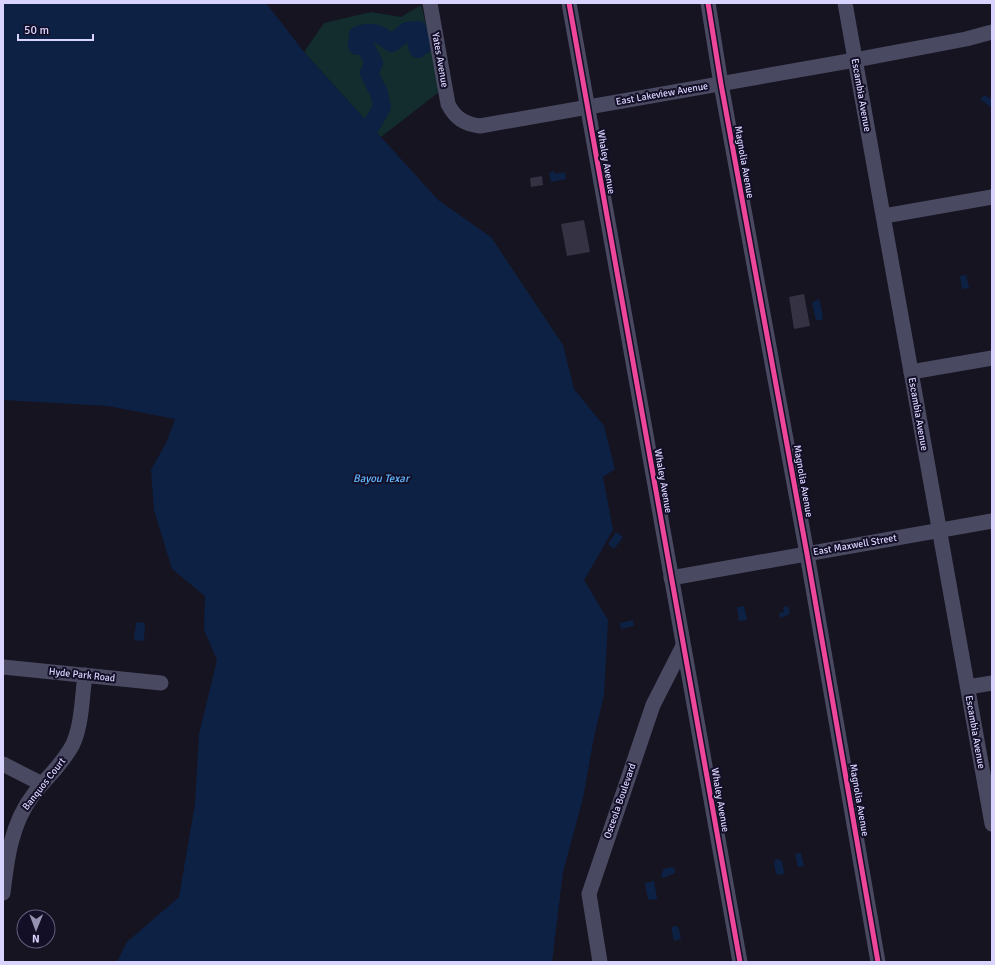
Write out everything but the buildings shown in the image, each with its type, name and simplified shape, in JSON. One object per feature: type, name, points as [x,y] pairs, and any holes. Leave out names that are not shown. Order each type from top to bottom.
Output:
[{"type":"street","name":"Yates Avenue","points":[[430,3],[448,104],[455,116]]},
{"type":"street","name":"Whaley Avenue","points":[[569,3],[740,962]]},
{"type":"street","name":"Magnolia Avenue","points":[[708,3],[721,84],[807,554],[878,962]]},
{"type":"street","name":"Escambia Avenue","points":[[845,3],[992,824]]},
{"type":"street","name":"East Lakeview Avenue","points":[[455,116],[463,122],[480,126],[855,60],[966,39],[992,32]]},
{"type":"street","name":"East Lakeview Avenue","points":[[966,39],[992,37]]},
{"type":"street","points":[[884,216],[992,197]]},
{"type":"street","points":[[911,372],[992,358]]},
{"type":"street","name":"East Maxwell Street","points":[[671,578],[992,521]]},
{"type":"street","name":"Osceola Boulevard","points":[[600,962],[589,894],[653,705],[683,646]]},
{"type":"street","name":"Hyde Park Road","points":[[3,667],[161,683]]},
{"type":"street","name":"Banquos Court","points":[[3,894],[9,849],[21,814],[42,784],[66,756],[73,744],[77,730],[85,675]]},
{"type":"street","points":[[968,687],[992,683]]},
{"type":"street","points":[[3,764],[42,784]]},
{"type":"green space","points":[[421,5],[427,28],[435,49],[439,92],[381,137],[304,52],[324,23],[371,12],[401,17]]},
{"type":"water","name":"Bayou Texar","points":[[3,3],[266,3],[304,52],[438,200],[491,237],[563,345],[574,389],[604,426],[615,469],[603,477],[613,530],[584,580],[608,620],[604,695],[594,737],[583,798],[563,872],[552,962],[117,962],[127,942],[179,897],[195,804],[199,734],[217,660],[204,630],[205,596],[172,569],[154,510],[151,470],[167,441],[175,419],[108,406],[3,400]]},
{"type":"water","points":[[985,95],[992,100],[992,108],[980,99]]},
{"type":"water","points":[[554,171],[555,174],[565,172],[566,179],[551,182],[549,173]]},
{"type":"water","points":[[966,275],[969,288],[962,289],[960,276]]},
{"type":"water","points":[[818,299],[823,317],[822,320],[816,320],[812,303]]},
{"type":"water","points":[[616,532],[623,537],[614,549],[608,544]]},
{"type":"water","points":[[744,606],[747,620],[739,621],[737,607]]},
{"type":"water","points":[[788,606],[790,614],[780,618],[779,613],[784,612],[783,607]]},
{"type":"water","points":[[633,620],[634,626],[621,629],[620,623]]},
{"type":"water","points":[[136,622],[145,623],[144,641],[134,640]]},
{"type":"water","points":[[801,853],[804,866],[798,867],[795,854]]},
{"type":"water","points":[[776,859],[782,861],[784,873],[782,875],[776,874],[774,862]]},
{"type":"water","points":[[670,867],[675,869],[675,873],[663,878],[661,875],[664,869]]},
{"type":"water","points":[[654,881],[657,899],[648,900],[645,883]]},
{"type":"water","points":[[678,926],[681,939],[674,941],[671,927]]},
{"type":"waterway","points":[[371,126],[382,107],[379,93],[369,73],[374,63],[365,46],[357,46],[358,35],[372,33],[384,37],[392,43],[407,31],[418,30],[416,41],[418,49],[427,42]]},
{"type":"cycle path","points":[[569,3],[740,962]]},
{"type":"cycle path","points":[[708,3],[721,84],[807,554],[878,962]]}]
